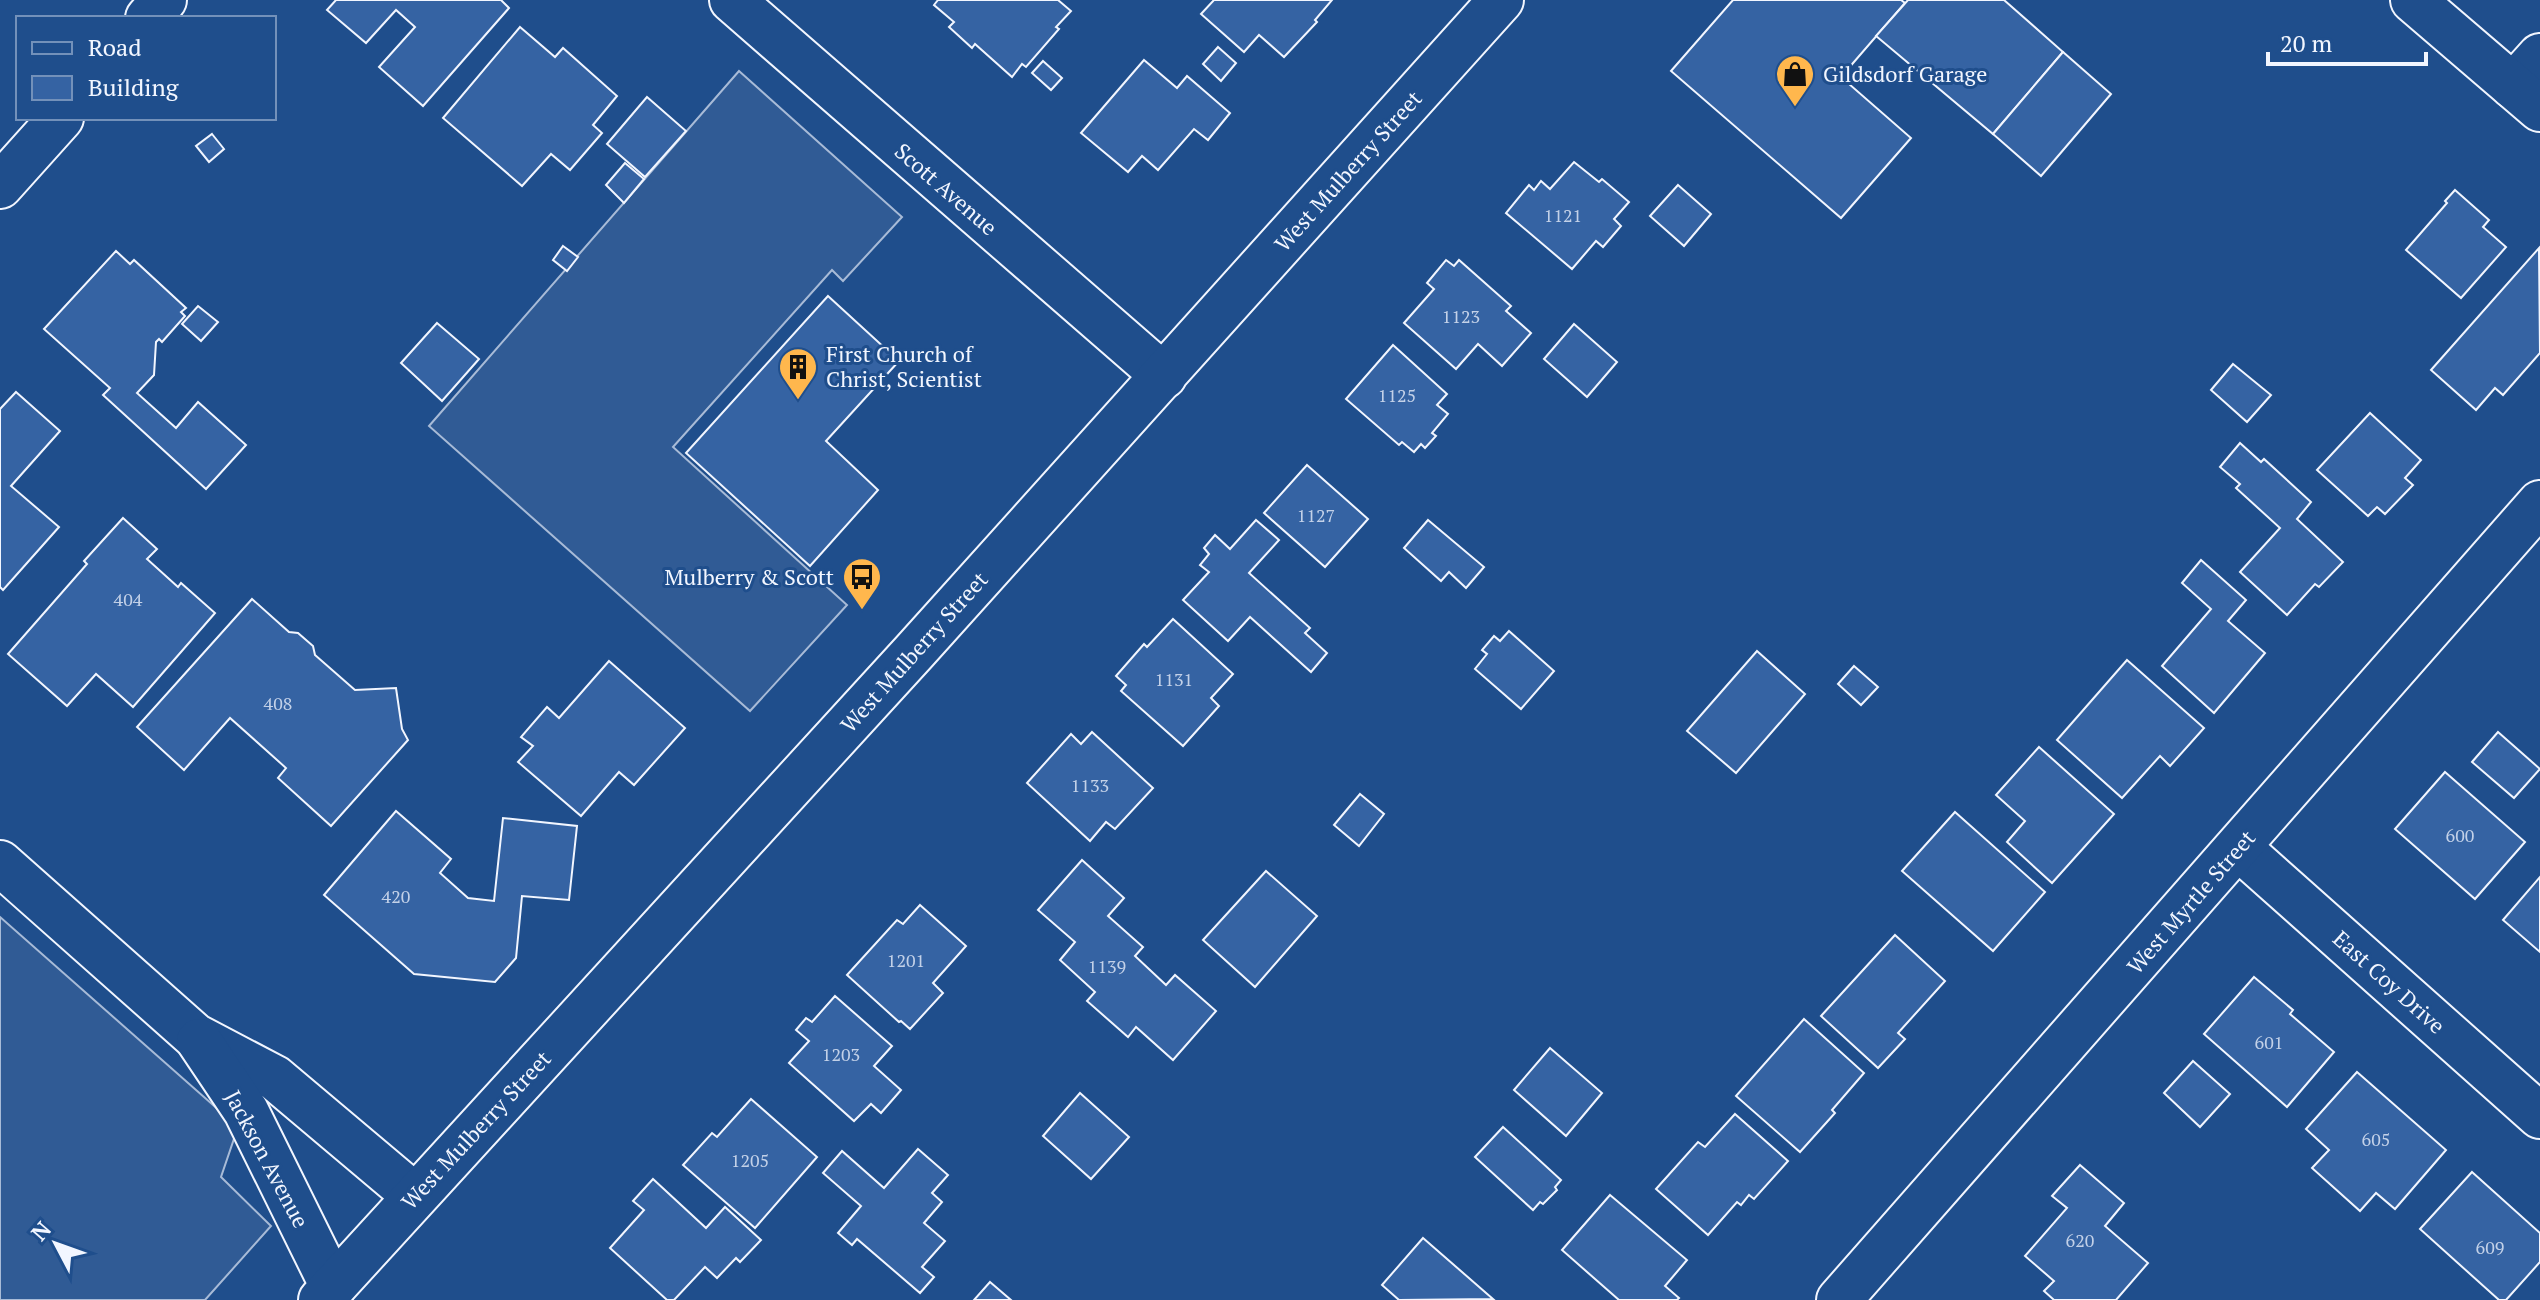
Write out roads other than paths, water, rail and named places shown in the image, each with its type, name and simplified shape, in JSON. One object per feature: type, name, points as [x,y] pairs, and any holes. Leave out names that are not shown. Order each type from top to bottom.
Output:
[{"type":"street","points":[[150,16],[164,0]]},
{"type":"street","name":"Scott Avenue","points":[[732,0],[884,136],[1164,376]]},
{"type":"street","name":"West Mulberry Street","points":[[327,1294],[796,782],[1501,0]]},
{"type":"street","points":[[2413,0],[2531,84]]},
{"type":"street","points":[[0,186],[59,120]]},
{"type":"street","name":"West Myrtle Street","points":[[1856,1294],[2540,503]]},
{"type":"street","name":"East Coy Drive","points":[[2239,848],[2540,1116]]},
{"type":"street","name":"Jackson Avenue","points":[[0,863],[195,1036],[275,1078],[415,1196]]},
{"type":"street","name":"Jackson Avenue","points":[[195,1036],[246,1111],[327,1294]]},
{"type":"place","name":"Gildsdorf Garage","points":[[1795,108]]},
{"type":"place","name":"First Church of Christ, Scientist","points":[[798,401]]},
{"type":"place","name":"Mulberry & Scott","points":[[862,611]]}]
